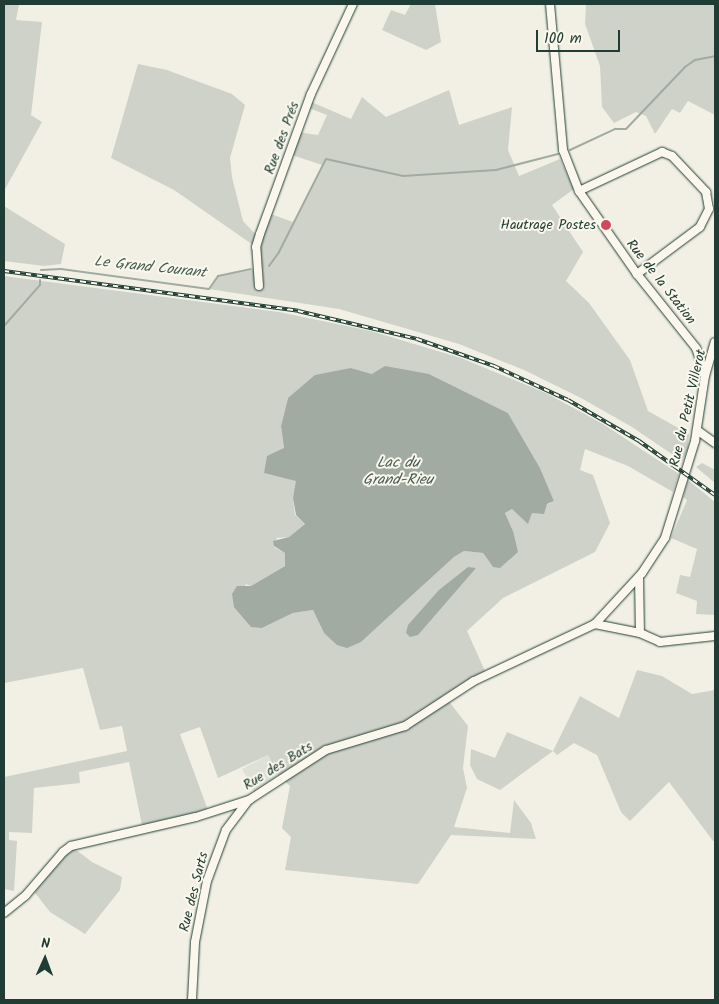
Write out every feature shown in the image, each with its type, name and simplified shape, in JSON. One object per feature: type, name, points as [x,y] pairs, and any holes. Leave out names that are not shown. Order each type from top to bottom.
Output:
[{"type":"street","name":"Rue des Prés","points":[[259,286],[256,247],[260,234],[311,94],[352,4]]},
{"type":"street","name":"Rue de la Station","points":[[550,4],[563,150],[579,191],[637,274],[696,348],[705,376]]},
{"type":"street","points":[[579,191],[662,152],[672,156],[706,192],[709,209],[700,227],[637,274]]},
{"type":"street","name":"Rue du Petit Villerot","points":[[639,577],[665,538],[697,430],[705,376],[715,342]]},
{"type":"street","points":[[697,430],[715,443]]},
{"type":"street","points":[[639,577],[640,633]]},
{"type":"street","name":"Rue des Bats","points":[[4,913],[26,895],[62,852],[71,846],[196,817],[249,800],[326,750],[405,726],[474,681],[595,624],[639,577]]},
{"type":"street","points":[[595,624],[640,633],[660,642],[715,636]]},
{"type":"street","name":"Rue des Sarts","points":[[192,1000],[195,942],[207,881],[226,830],[249,800]]},
{"type":"shaded area","points":[[4,4],[19,4],[16,20],[42,22],[31,115],[42,122],[4,191]]},
{"type":"shaded area","points":[[411,4],[435,4],[441,42],[426,50],[382,30],[391,10],[405,15]]},
{"type":"shaded area","points":[[586,4],[715,4],[715,115],[688,101],[680,113],[672,109],[655,134],[646,116],[636,112],[614,123],[602,107],[600,66],[585,24]]},
{"type":"shaded area","points":[[138,64],[167,70],[232,94],[245,105],[230,158],[232,177],[243,221],[259,238],[268,213],[293,222],[322,165],[289,154],[297,132],[318,135],[327,115],[306,107],[309,101],[351,119],[362,97],[386,117],[449,90],[459,125],[512,107],[508,150],[519,176],[560,159],[574,189],[552,205],[583,252],[566,281],[589,303],[630,360],[648,411],[689,434],[688,450],[682,461],[632,427],[581,398],[524,370],[459,344],[339,309],[209,289],[218,276],[258,267],[256,247],[174,190],[111,158]]},
{"type":"shaded area","points":[[4,206],[65,244],[61,264],[44,266],[4,261]]},
{"type":"shaded area","points":[[4,276],[279,312],[371,331],[461,358],[546,393],[603,424],[679,474],[673,492],[628,466],[585,449],[580,470],[593,475],[610,523],[595,552],[503,598],[467,631],[485,671],[444,695],[468,726],[463,768],[467,788],[454,827],[510,833],[514,800],[531,823],[536,839],[451,835],[418,884],[285,870],[291,837],[282,828],[290,786],[278,775],[268,755],[218,778],[200,727],[180,734],[209,813],[143,830],[129,762],[79,772],[80,783],[34,788],[32,833],[9,832],[9,840],[17,841],[14,891],[4,889],[4,777],[127,751],[122,726],[100,730],[83,668],[4,683]],"holes":[[[351,368],[372,374],[429,374],[508,413],[540,468],[554,501],[531,513],[512,509],[505,513],[513,531],[493,567],[483,553],[464,551],[454,557],[361,642],[324,633],[313,610],[293,613],[262,628],[245,584],[251,586],[285,566],[285,553],[274,547],[277,538],[289,537],[305,524],[295,515],[293,498],[297,480],[264,473],[284,448],[281,426],[288,398]]]},
{"type":"shaded area","points":[[702,463],[715,470],[715,483],[696,467]]},
{"type":"shaded area","points":[[688,480],[715,502],[715,615],[696,614],[697,601],[676,593],[680,575],[690,577],[697,549],[671,538],[687,500],[683,497]]},
{"type":"shaded area","points":[[637,670],[662,676],[692,694],[715,690],[715,840],[713,841],[669,782],[630,821],[621,812],[597,755],[574,743],[557,755],[553,751],[580,696],[619,718]]},
{"type":"shaded area","points":[[507,732],[553,751],[500,790],[477,779],[470,765],[471,749],[495,758]]},
{"type":"shaded area","points":[[268,755],[278,775],[254,792],[242,769]]},
{"type":"shaded area","points":[[71,846],[92,862],[122,877],[120,890],[85,934],[50,912],[32,889]]},
{"type":"water","name":"Lac du Grand-Rieu","points":[[385,366],[429,374],[508,413],[540,468],[554,501],[547,504],[544,514],[532,513],[528,524],[512,509],[505,513],[513,531],[518,552],[500,568],[493,567],[483,553],[464,551],[454,557],[361,642],[347,648],[337,645],[324,633],[313,610],[293,613],[262,628],[251,627],[234,607],[232,594],[237,586],[251,586],[285,566],[285,553],[274,546],[273,541],[289,537],[305,524],[296,515],[293,498],[296,481],[264,473],[267,456],[284,448],[281,426],[288,398],[315,375],[351,368],[372,374]]},
{"type":"water","points":[[468,567],[476,568],[418,635],[410,637],[406,633],[408,625],[439,590]]},
{"type":"waterway","name":"Le Grand Courant","points":[[570,150],[615,129],[626,129],[685,67],[695,60],[715,56]]},
{"type":"waterway","name":"Le Grand Courant","points":[[269,266],[279,252],[326,159],[403,176],[496,170],[558,154]]},
{"type":"waterway","name":"Le Grand Courant","points":[[41,270],[61,269],[209,289],[218,276],[250,269]]},
{"type":"waterway","name":"Le Grand Courant","points":[[4,326],[40,285],[40,280]]},
{"type":"railway","points":[[4,271],[298,311],[417,339],[494,366],[568,400],[639,441],[715,495]]},
{"type":"place","name":"Hautrage Postes","points":[[606,225]]}]
